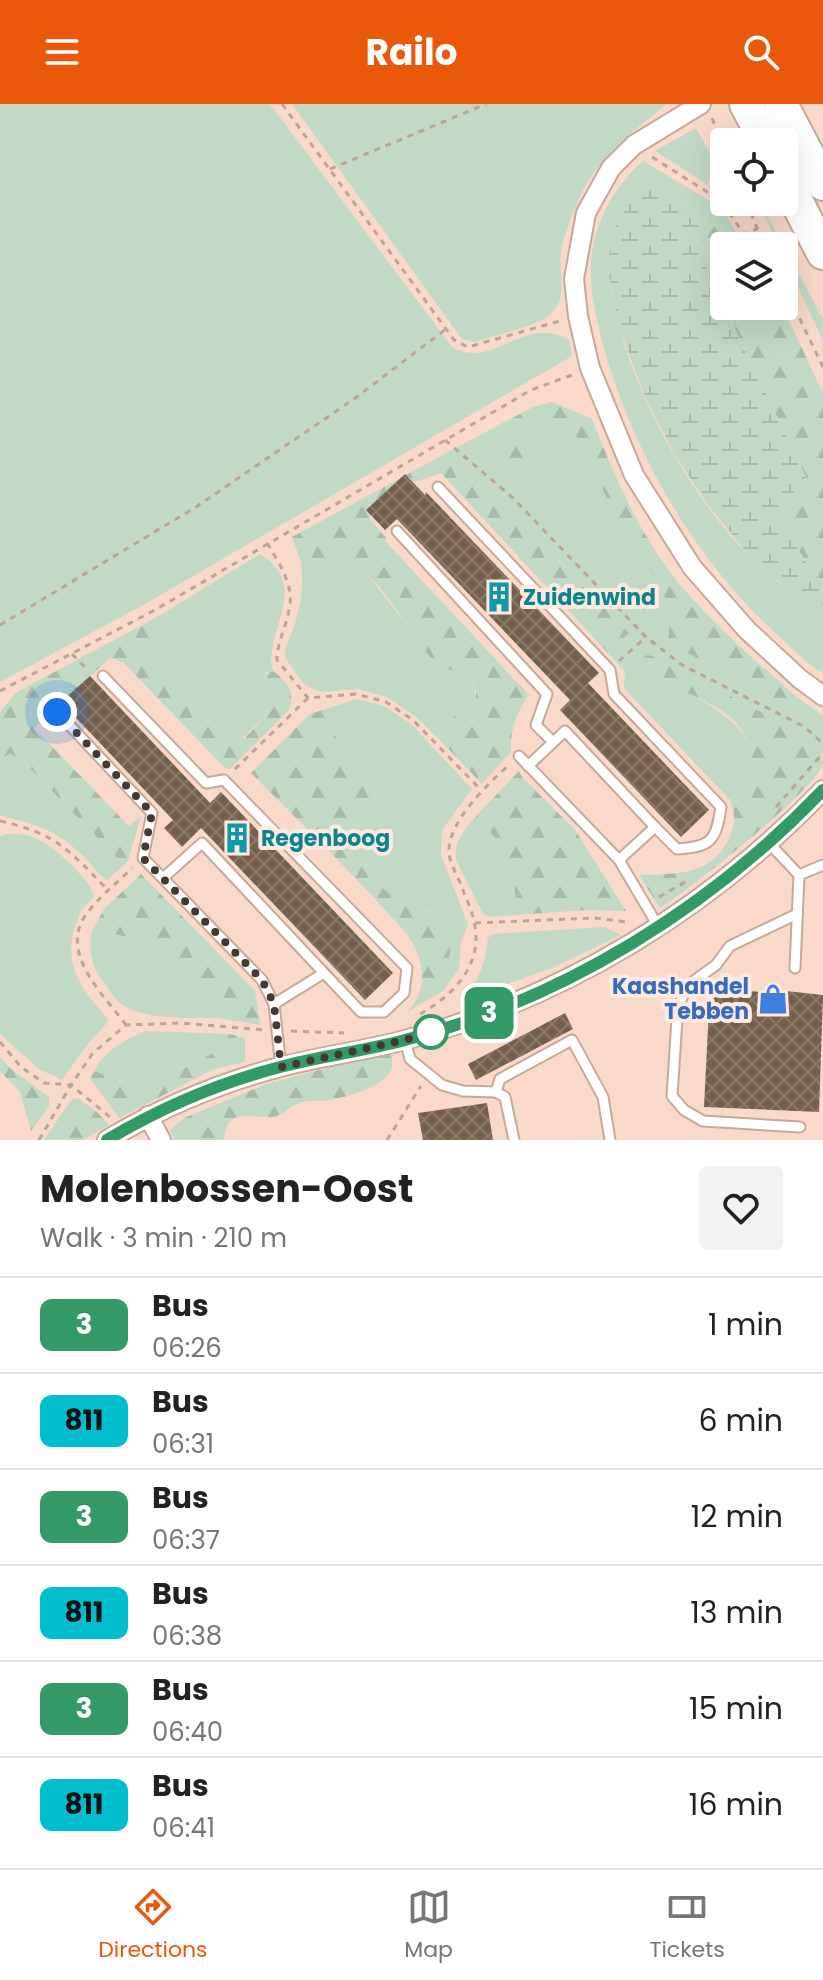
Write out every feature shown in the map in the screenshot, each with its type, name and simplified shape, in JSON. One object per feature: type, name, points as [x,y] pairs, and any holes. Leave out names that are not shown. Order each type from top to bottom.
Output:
[{"type":"highway","points":[[746,104],[775,126],[823,184]]},
{"type":"highway","points":[[798,204],[823,253]]},
{"type":"street","points":[[705,109],[634,145],[611,168],[586,213],[574,279],[578,316],[590,368],[634,475],[692,567],[747,630],[823,696]]},
{"type":"street","points":[[107,1140],[148,1116],[210,1088],[281,1067],[405,1040],[471,1020],[561,983],[700,899],[769,843],[823,790]]},
{"type":"street","points":[[148,1116],[161,1140]]},
{"type":"lane","points":[[438,487],[610,670],[614,694],[721,807],[717,832],[700,848],[677,849],[565,731],[528,766]]},
{"type":"lane","points":[[397,531],[547,694],[536,725],[553,742]]},
{"type":"lane","points":[[103,676],[206,783],[224,780],[407,968],[404,993],[384,1012],[361,1012],[202,843],[163,878]]},
{"type":"lane","points":[[57,712],[152,813],[143,858],[262,980],[274,1004],[281,1067]]},
{"type":"lane","points":[[519,756],[619,860],[658,926]]},
{"type":"lane","points":[[619,860],[655,827]]},
{"type":"lane","points":[[769,843],[799,875],[795,968]]},
{"type":"lane","points":[[799,875],[823,865]]},
{"type":"lane","points":[[797,914],[730,946],[716,965],[695,980],[682,997],[677,1019],[672,1096],[684,1110],[703,1121],[800,1127]]},
{"type":"lane","points":[[274,1004],[324,973]]},
{"type":"lane","points":[[405,1040],[410,1059],[442,1085],[463,1091],[496,1092],[505,1097],[514,1140]]},
{"type":"lane","points":[[496,1092],[500,1079],[572,1040],[603,1097],[610,1140]]},
{"type":"path","points":[[282,104],[454,340],[468,347],[578,316]]},
{"type":"path","points":[[329,169],[486,104]]},
{"type":"path","points":[[705,109],[714,128]]},
{"type":"path","points":[[667,166],[720,200],[744,234],[757,229]]},
{"type":"path","points":[[752,216],[758,232]]},
{"type":"path","points":[[798,315],[823,367]]},
{"type":"path","points":[[0,625],[196,507],[354,399],[446,329]]},
{"type":"path","points":[[0,691],[155,610],[531,390],[590,368]]},
{"type":"path","points":[[445,440],[513,498],[646,637],[682,665],[805,727],[823,744]]},
{"type":"path","points":[[267,543],[285,574],[291,606],[277,648],[277,660],[308,698]]},
{"type":"path","points":[[610,670],[646,637]]},
{"type":"path","points":[[72,654],[89,671],[103,676]]},
{"type":"path","points":[[224,780],[308,698],[356,694],[386,702],[413,720],[481,790]]},
{"type":"path","points":[[767,816],[823,753]]},
{"type":"path","points":[[411,1018],[423,1013],[454,989],[476,955],[475,923],[449,853],[453,832],[481,790],[519,756]]},
{"type":"path","points":[[0,821],[34,829],[63,844],[109,891]]},
{"type":"path","points":[[126,1025],[88,974],[79,954],[77,934],[85,914],[143,858]]},
{"type":"path","points":[[645,904],[690,880]]},
{"type":"path","points":[[475,923],[595,918],[658,926]]},
{"type":"path","points":[[39,1140],[93,1053],[126,1025],[180,1023],[345,1033]]},
{"type":"path","points":[[0,1042],[21,1067],[44,1083],[71,1085],[125,1130]]},
{"type":"path","points":[[387,1140],[423,1083]]},
{"type":"green space","points":[[0,104],[270,104],[452,347],[467,353],[481,352],[523,337],[553,334],[569,340],[572,356],[145,604],[0,682]]},
{"type":"green space","points":[[292,104],[667,104],[609,155],[587,184],[562,244],[562,285],[556,308],[536,323],[474,342],[462,339]]},
{"type":"green space","points":[[696,128],[710,153],[708,185],[655,151]]},
{"type":"green space","points":[[643,161],[710,201],[710,211],[700,214],[651,190],[607,265],[628,356],[672,451],[710,510],[753,559],[823,619],[823,673],[801,657],[749,607],[693,537],[668,499],[647,458],[612,375],[594,307],[591,261],[597,232],[608,206]]},
{"type":"green space","points":[[651,190],[700,214],[706,269],[710,277],[710,320],[731,320],[806,477],[777,513],[823,592],[823,619],[751,558],[708,505],[676,457],[645,397],[619,327],[607,265],[616,225],[630,201]]},
{"type":"green space","points":[[710,211],[710,216],[727,216],[736,232],[710,232],[710,277],[706,269],[700,214]]},
{"type":"green space","points":[[765,216],[776,232],[772,232]]},
{"type":"green space","points":[[798,272],[823,318],[823,341],[798,287]]},
{"type":"green space","points":[[731,320],[789,320],[823,393],[823,592],[777,513],[806,477]]},
{"type":"green space","points":[[552,402],[592,419],[634,515],[655,551],[681,586],[713,620],[798,698],[791,707],[668,643],[670,609],[661,588],[616,516],[571,425],[546,420],[520,429],[520,440],[530,473],[524,481],[514,480],[497,426],[533,407]]},
{"type":"green space","points":[[554,418],[571,425],[581,440],[616,516],[661,588],[670,609],[668,643],[791,707],[798,698],[823,715],[823,754],[808,736],[713,688],[659,677],[718,711],[735,725],[747,741],[752,758],[747,778],[730,800],[624,688],[625,672],[608,653],[628,632],[450,451],[497,426],[507,465],[530,473],[520,440],[520,429],[539,420]]},
{"type":"green space","points":[[450,451],[629,633],[608,653],[441,473],[403,486],[369,518],[387,539],[385,541],[529,695],[515,722],[511,752],[482,784],[437,737],[451,720],[474,701],[476,692],[471,680],[432,660],[372,580],[343,563],[301,562],[292,537]]},
{"type":"green space","points":[[260,554],[275,567],[283,581],[285,595],[271,656],[273,671],[266,672],[255,681],[274,707],[242,739],[213,708],[201,715],[151,659],[155,650],[177,633],[157,617]]},
{"type":"green space","points":[[301,562],[346,562],[366,573],[438,664],[470,680],[475,688],[475,700],[453,718],[437,737],[415,716],[387,697],[357,689],[322,692],[313,689],[304,684],[285,658],[300,603]]},
{"type":"green space","points":[[157,617],[178,633],[155,650],[151,659],[201,715],[213,708],[242,739],[245,738],[274,707],[254,681],[258,676],[273,671],[289,688],[291,704],[289,710],[230,769],[225,768],[123,662],[110,658],[34,728],[129,826],[141,816],[128,861],[124,865],[23,761],[11,754],[0,758],[0,712],[17,692]]},
{"type":"green space","points":[[647,655],[808,736],[823,759],[816,776],[776,816],[722,862],[660,908],[639,875],[680,873],[704,866],[714,859],[732,831],[734,818],[730,800],[745,780],[751,759],[747,739],[731,718],[660,677],[642,659]]},
{"type":"green space","points":[[357,699],[384,706],[411,724],[472,789],[442,830],[441,855],[468,925],[461,943],[459,969],[443,991],[449,943],[444,926],[428,911],[379,886],[351,851],[360,823],[381,782],[329,730],[329,708]]},
{"type":"green space","points":[[329,708],[329,730],[381,782],[360,823],[351,851],[379,886],[440,921],[450,942],[443,991],[407,1012],[419,993],[422,978],[418,955],[411,940],[362,885],[251,773],[310,714]]},
{"type":"green space","points":[[11,754],[23,761],[124,865],[107,880],[60,837],[43,828],[0,815],[0,758]]},
{"type":"green space","points":[[519,771],[575,830],[626,911],[587,910],[516,915],[514,885],[508,861],[496,839],[476,816]]},
{"type":"green space","points":[[476,816],[496,839],[508,861],[514,885],[516,915],[492,917],[483,914],[456,860],[458,841]]},
{"type":"green space","points":[[0,836],[36,838],[56,851],[76,869],[94,896],[79,916],[71,946],[72,959],[75,972],[88,995],[108,1019],[62,1080],[39,1069],[0,1034]]},
{"type":"green space","points":[[141,874],[255,991],[260,1025],[218,1018],[197,980],[169,955],[134,939],[92,931],[104,909]]},
{"type":"green space","points":[[605,927],[621,935],[552,968],[460,1001],[480,972],[488,938],[492,934]]},
{"type":"green space","points":[[92,931],[134,939],[169,955],[197,980],[218,1018],[153,1015],[129,1009],[120,1003],[94,965]]},
{"type":"green space","points":[[146,1031],[230,1034],[215,1052],[189,1066],[149,1080],[127,1083],[94,1071],[116,1046]]},
{"type":"green space","points":[[230,1034],[245,1038],[245,1062],[214,1069],[119,1118],[90,1078],[94,1071],[127,1083],[149,1080],[189,1066],[215,1052]]},
{"type":"green space","points":[[392,1051],[392,1068],[387,1076],[355,1094],[295,1104],[275,1117],[234,1118],[226,1129],[224,1140],[174,1140],[170,1130],[184,1118],[266,1084]]},
{"type":"green space","points":[[0,1057],[49,1097],[49,1106],[31,1131],[20,1092],[0,1071]]},
{"type":"green space","points":[[78,1098],[109,1125],[83,1140],[44,1140],[72,1099]]},
{"type":"building","name":"Zuidenwind","points":[[405,474],[425,495],[426,492],[599,673],[588,683],[709,810],[681,837],[560,710],[570,700],[397,519],[385,530],[366,510]]},
{"type":"building","name":"Regenboog","points":[[90,676],[210,803],[221,792],[393,973],[365,1000],[201,828],[182,847],[164,828],[173,820],[61,702]]},
{"type":"building","points":[[710,989],[765,992],[768,989],[823,995],[819,1112],[704,1107]]},
{"type":"building","points":[[565,1013],[573,1029],[476,1080],[468,1064]]},
{"type":"building","points":[[487,1103],[493,1140],[423,1140],[418,1113]]},
{"type":"bus line","name":"3","points":[[107,1140],[148,1116],[210,1088],[281,1067],[427,1034],[471,1020],[561,983],[687,908],[769,843],[823,790]]},
{"type":"place","name":"Zuidenwind","points":[[499,597]]},
{"type":"place","name":"Regenboog","points":[[237,838]]},
{"type":"place","name":"Kaashandel Tebben","points":[[773,999]]},
{"type":"route","points":[[57,712],[152,813],[143,858],[262,980],[274,1004],[281,1067],[431,1032]]}]
